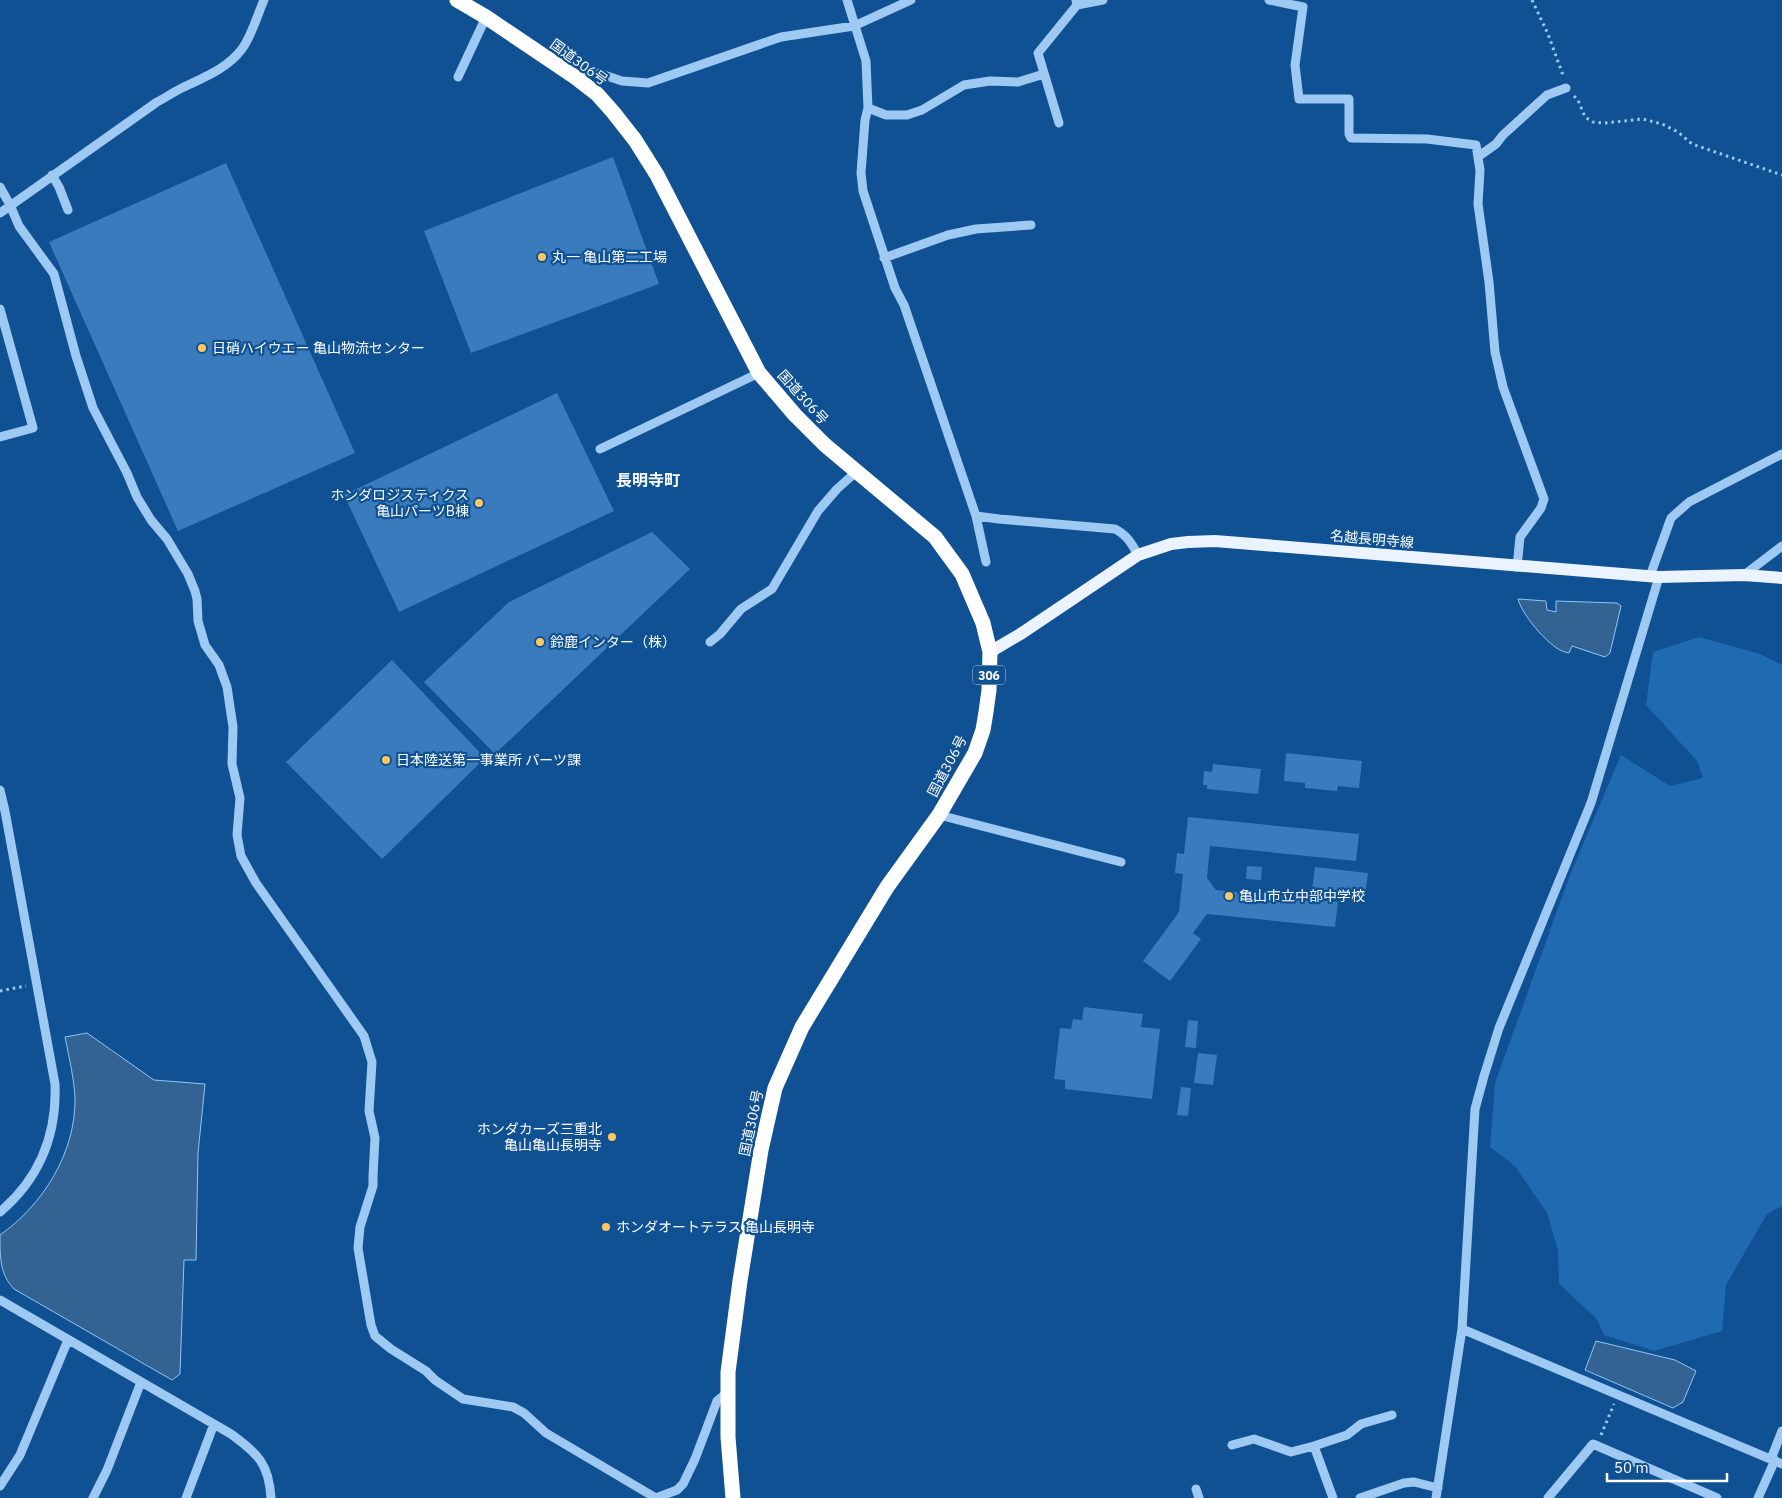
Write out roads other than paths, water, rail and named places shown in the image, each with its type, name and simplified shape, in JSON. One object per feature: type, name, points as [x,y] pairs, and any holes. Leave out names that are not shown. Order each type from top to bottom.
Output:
[{"type":"highway","name":"国道306号","points":[[457,0],[486,17],[575,78],[597,94],[613,112],[635,140],[657,175],[759,373],[825,445],[934,538],[962,574],[983,623],[990,652],[989,690],[983,730],[975,753],[939,815],[887,887],[802,1027],[776,1088],[761,1150],[740,1281],[728,1372],[728,1438],[733,1498]]},
{"type":"main road","name":"名越長明寺線","points":[[990,652],[1022,633],[1138,555],[1171,544],[1188,542],[1215,541],[1517,567],[1654,576],[1744,575],[1782,578]]},
{"type":"street","points":[[0,213],[157,102],[180,89],[202,80],[232,60],[242,49],[251,34],[264,0]]},
{"type":"street","points":[[848,0],[866,62],[868,108],[865,120],[861,173],[863,192],[884,258],[895,288],[904,305],[976,516],[986,562]]},
{"type":"street","points":[[575,78],[590,70],[622,81],[648,83],[781,37],[854,26],[911,0]]},
{"type":"street","points":[[1059,123],[1038,53],[1076,2],[1103,0]]},
{"type":"street","points":[[1269,0],[1304,7],[1295,65],[1299,99],[1349,99],[1349,134],[1352,138],[1427,139],[1476,145],[1480,170],[1478,204],[1489,282],[1495,352],[1503,387],[1544,499],[1541,508],[1520,536],[1517,567]]},
{"type":"street","points":[[458,77],[486,17]]},
{"type":"street","points":[[868,108],[886,115],[907,115],[922,110],[964,85],[990,81],[1018,82],[1044,74]]},
{"type":"street","points":[[1479,156],[1496,144],[1503,135],[1547,94],[1566,88]]},
{"type":"street","points":[[52,175],[68,210]]},
{"type":"street","points":[[0,187],[19,226],[54,274],[76,356],[93,408],[127,473],[137,498],[167,539],[188,574],[195,591],[198,621],[205,645],[219,665],[227,687],[233,727],[231,756],[240,798],[237,834],[243,862],[364,1036],[372,1062],[369,1111],[374,1138],[373,1181],[360,1227],[358,1248],[371,1325],[375,1336],[463,1399],[514,1407],[524,1413],[546,1433],[656,1498],[677,1490],[683,1484],[695,1458],[716,1401],[728,1392]]},
{"type":"street","points":[[884,258],[957,233],[976,229],[1031,225]]},
{"type":"street","points":[[0,309],[33,428],[0,436]]},
{"type":"street","points":[[600,449],[759,373]]},
{"type":"street","points":[[1436,1498],[1462,1329],[1476,1109],[1484,1076],[1500,1028],[1591,803],[1671,518],[1688,502],[1782,454]]},
{"type":"street","points":[[710,642],[720,634],[741,609],[772,589],[818,511],[837,489],[856,472]]},
{"type":"street","points":[[976,516],[999,520],[1115,529],[1123,533],[1138,555]]},
{"type":"street","points":[[1744,575],[1782,546]]},
{"type":"street","points":[[0,790],[55,1084],[52,1130],[39,1164],[16,1198],[0,1212]]},
{"type":"street","points":[[939,815],[1121,862]]},
{"type":"street","points":[[0,1300],[214,1424],[248,1447],[258,1456],[265,1467],[272,1498]]},
{"type":"street","points":[[1462,1329],[1776,1461]]},
{"type":"street","points":[[0,1486],[20,1454],[68,1340]]},
{"type":"street","points":[[93,1498],[107,1470],[141,1382]]},
{"type":"street","points":[[1232,1445],[1254,1439],[1291,1452],[1348,1435],[1361,1424],[1392,1415]]},
{"type":"street","points":[[186,1498],[214,1424]]},
{"type":"street","points":[[1758,1498],[1776,1461],[1782,1431]]},
{"type":"street","points":[[1548,1498],[1593,1444],[1717,1498]]},
{"type":"street","points":[[1314,1446],[1333,1498]]},
{"type":"street","points":[[1360,1498],[1414,1482],[1438,1488]]},
{"type":"street","points":[[1196,1489],[1199,1498]]},
{"type":"place","name":"丸一 亀山第二工場","points":[[542,257]]},
{"type":"place","name":"日硝ハイウエー 亀山物流センター","points":[[202,348]]},
{"type":"place","name":"ホンダロジスティクス 亀山パーツB棟","points":[[479,503]]},
{"type":"place","name":"鈴鹿インター（株）","points":[[540,642]]},
{"type":"place","name":"日本陸送第一事業所 パーツ課","points":[[386,760]]},
{"type":"place","name":"亀山市立中部中学校","points":[[1229,896]]},
{"type":"place","name":"ホンダカーズ三重北 亀山亀山長明寺","points":[[612,1137]]},
{"type":"place","name":"ホンダオートテラス 亀山長明寺","points":[[606,1227]]},
{"type":"district","name":"長明寺町","points":[[648,480]]}]
